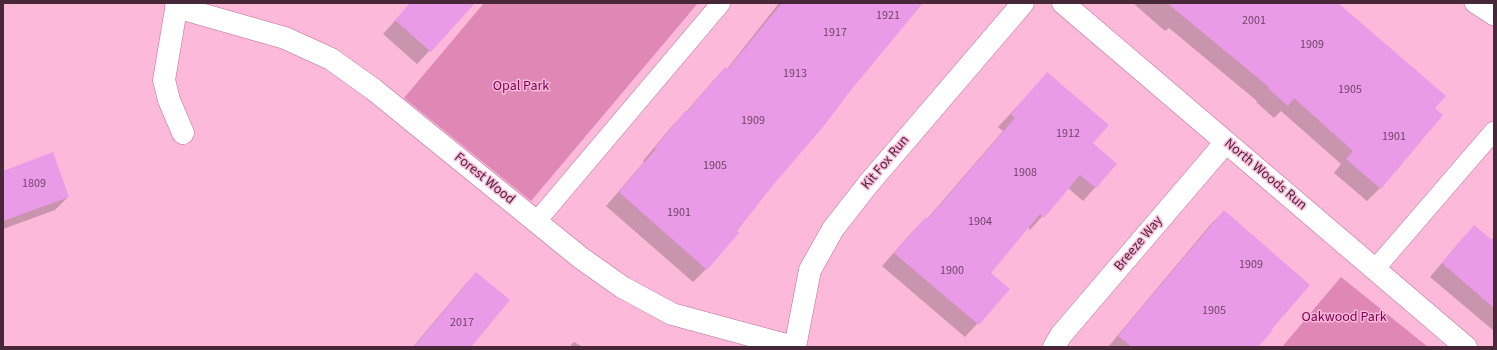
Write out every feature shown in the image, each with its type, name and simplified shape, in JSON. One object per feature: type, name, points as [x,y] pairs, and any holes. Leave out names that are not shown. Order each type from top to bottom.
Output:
[{"type":"street","name":"Kit Fox Run","points":[[794,347],[810,270],[833,229],[869,183],[1023,3]]},
{"type":"street","name":"North Woods Run","points":[[1063,3],[1466,347]]},
{"type":"street","name":"Forest Wood","points":[[176,5],[285,38],[331,59],[373,89],[581,258],[622,287],[672,314],[794,347]]},
{"type":"street","points":[[176,5],[164,80],[169,100],[183,134]]},
{"type":"street","name":"Breeze Way","points":[[1054,347],[1066,329],[1226,142]]},
{"type":"lane","points":[[536,222],[720,3]]},
{"type":"lane","points":[[1474,3],[1494,16]]},
{"type":"lane","points":[[1375,269],[1494,131]]},
{"type":"green space","name":"Opal Park","points":[[484,3],[698,3],[531,201],[404,98]]},
{"type":"green space","name":"Oakwood Park","points":[[1341,277],[1428,347],[1282,347]]},
{"type":"building","points":[[410,3],[475,3],[431,52],[395,20]]},
{"type":"building","points":[[782,3],[923,3],[851,90],[823,127],[774,184],[737,231],[739,233],[707,270],[619,192],[656,149],[655,148],[685,111],[687,112],[725,67],[728,69]]},
{"type":"building","points":[[1167,3],[1338,3],[1446,96],[1435,108],[1443,115],[1381,189],[1346,159],[1353,151],[1294,98],[1288,106],[1268,88],[1269,87]]},
{"type":"building","points":[[1047,72],[1109,125],[1093,143],[1117,164],[1096,188],[1080,175],[1044,218],[1040,214],[991,273],[1010,289],[979,325],[894,253],[926,217],[928,219],[1015,118],[1011,114]]},
{"type":"building","points":[[53,152],[69,197],[3,221],[3,171]]},
{"type":"building","points":[[1224,210],[1310,285],[1258,347],[1132,347],[1118,336]]},
{"type":"building","points":[[1474,225],[1494,242],[1494,308],[1442,263]]},
{"type":"building","points":[[476,272],[510,300],[471,347],[414,347]]}]
